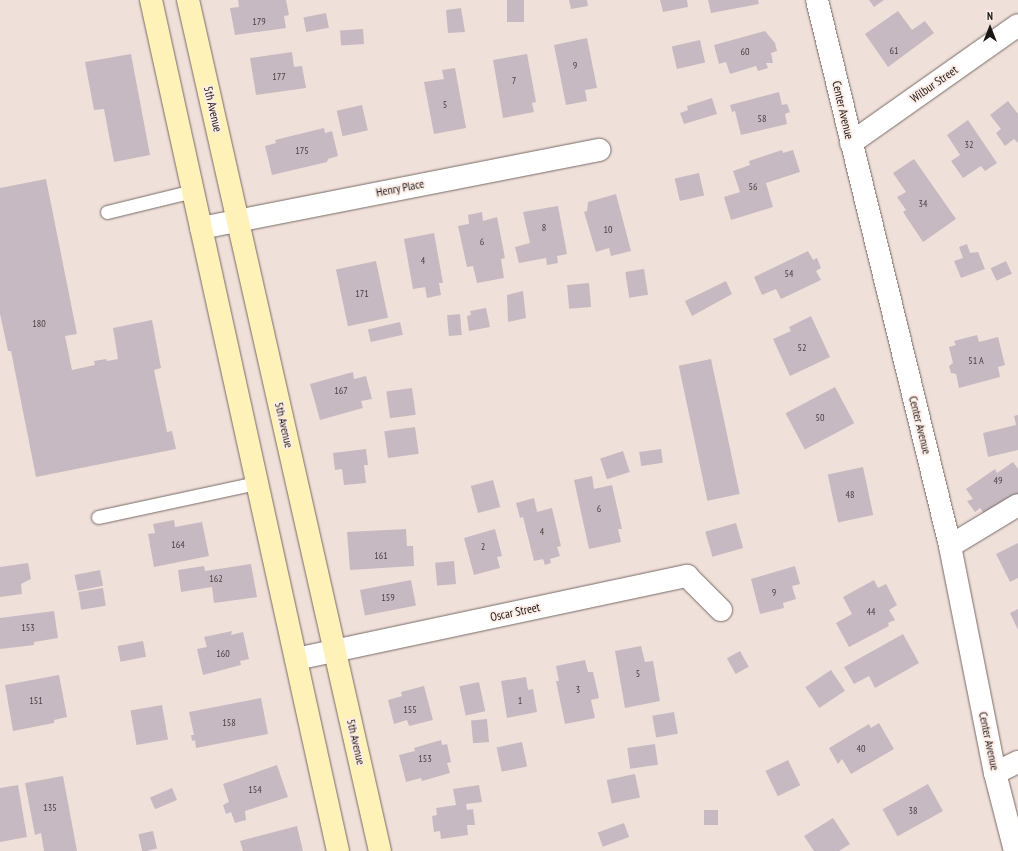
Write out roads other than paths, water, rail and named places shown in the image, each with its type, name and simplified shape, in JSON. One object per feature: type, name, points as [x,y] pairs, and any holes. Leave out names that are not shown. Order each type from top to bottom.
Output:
[{"type":"main road","points":[[151,0],[336,842]]},
{"type":"main road","name":"5th Avenue","points":[[188,0],[380,851]]},
{"type":"street","name":"Center Avenue","points":[[817,0],[950,546],[995,773],[1015,851]]},
{"type":"street","name":"Wilbur Street","points":[[851,143],[1018,25]]},
{"type":"street","name":"Henry Place","points":[[201,228],[599,150]]},
{"type":"street","points":[[950,546],[1018,506]]},
{"type":"street","name":"Oscar Street","points":[[296,659],[687,576],[721,610]]},
{"type":"street","points":[[995,773],[1018,762]]},
{"type":"lane","points":[[107,212],[193,191]]},
{"type":"lane","points":[[98,517],[257,483]]}]
